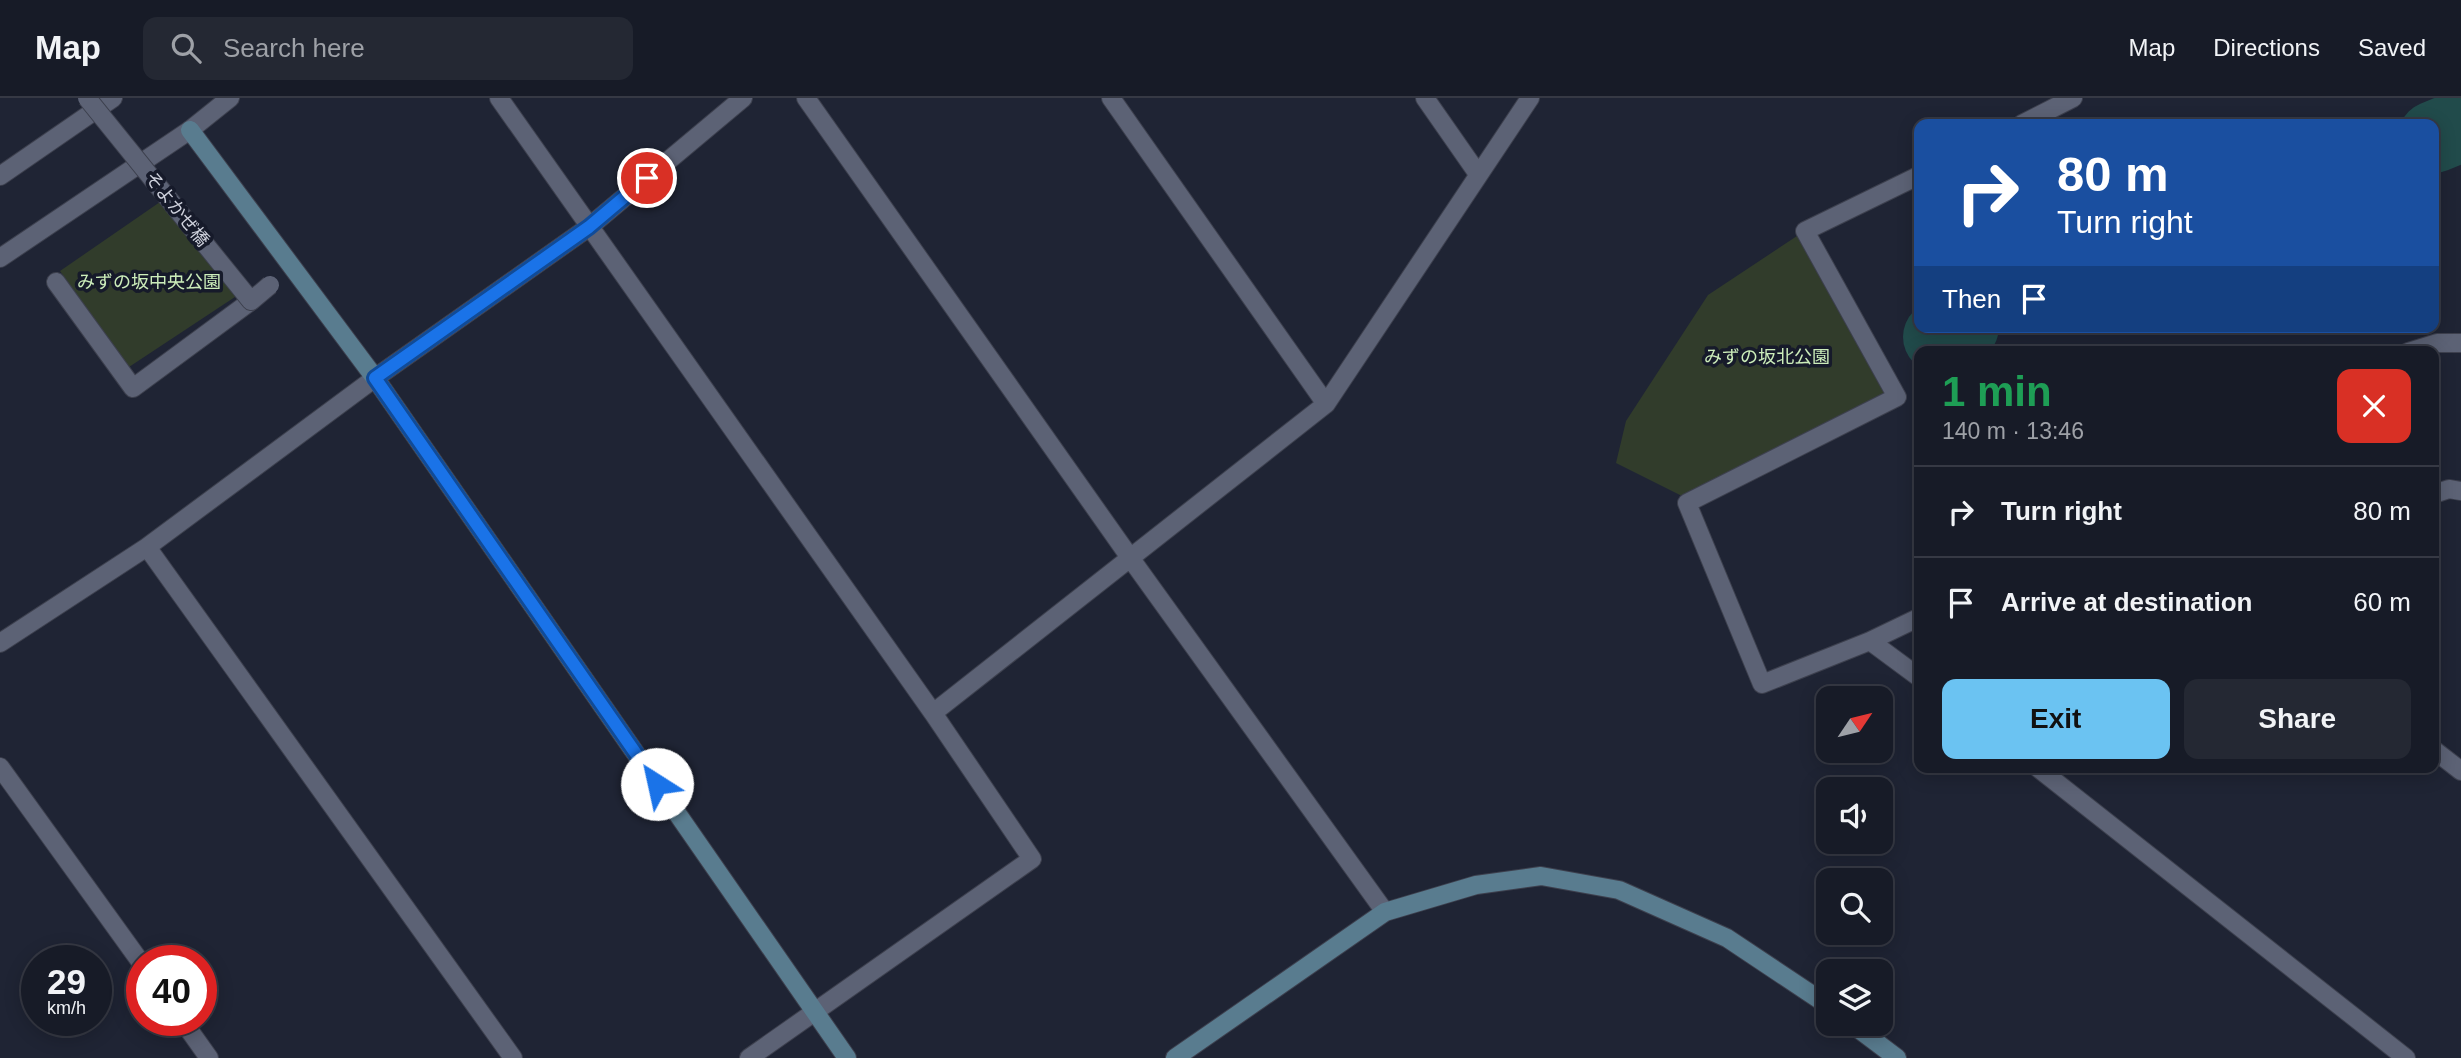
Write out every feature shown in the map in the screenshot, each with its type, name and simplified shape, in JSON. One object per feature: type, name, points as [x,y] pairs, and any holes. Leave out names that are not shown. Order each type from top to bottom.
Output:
[{"type":"street","name":"そよかぜ橋","points":[[87,98],[251,301]]},
{"type":"street","points":[[0,176],[113,98]]},
{"type":"street","points":[[0,258],[190,130],[230,98]]},
{"type":"street","points":[[499,98],[933,713],[1032,859],[814,1009],[748,1058]]},
{"type":"street","points":[[0,643],[147,547],[375,378],[589,227],[743,98]]},
{"type":"street","points":[[806,98],[1131,559],[1385,912]]},
{"type":"street","points":[[1111,98],[1325,404]]},
{"type":"street","points":[[1425,98],[1478,174]]},
{"type":"street","points":[[933,713],[1325,404],[1530,98]]},
{"type":"street","points":[[2032,119],[2073,98]]},
{"type":"street","points":[[190,130],[375,378],[847,1058]]},
{"type":"street","points":[[1914,178],[1805,231],[1897,397],[1687,503],[1762,684],[1870,641],[1914,620]]},
{"type":"street","points":[[56,282],[132,388],[270,285]]},
{"type":"street","points":[[2427,346],[2437,343],[2461,343]]},
{"type":"street","points":[[2439,492],[2449,489],[2461,491]]},
{"type":"street","points":[[147,547],[513,1058]]},
{"type":"street","points":[[1870,641],[1914,674]]},
{"type":"street","points":[[2439,754],[2461,771]]},
{"type":"street","points":[[0,767],[128,945]]},
{"type":"street","points":[[2044,773],[2406,1058]]},
{"type":"street","points":[[1175,1058],[1385,912],[1476,885],[1541,876],[1619,890],[1727,938],[1816,997]]},
{"type":"street","points":[[193,1036],[209,1058]]},
{"type":"street","points":[[1868,1036],[1897,1058]]},
{"type":"green space","name":"みずの坂中央公園","points":[[160,202],[241,293],[129,367],[60,271]]},
{"type":"green space","name":"みずの坂北公園","points":[[1797,236],[1884,393],[1682,496],[1616,463],[1626,421],[1708,295]]},
{"type":"waterway","points":[[2439,135],[2461,126]]},
{"type":"waterway","points":[[1939,337],[1949,333]]},
{"type":"route","points":[[647,178],[589,227],[375,378],[657,784]]}]
